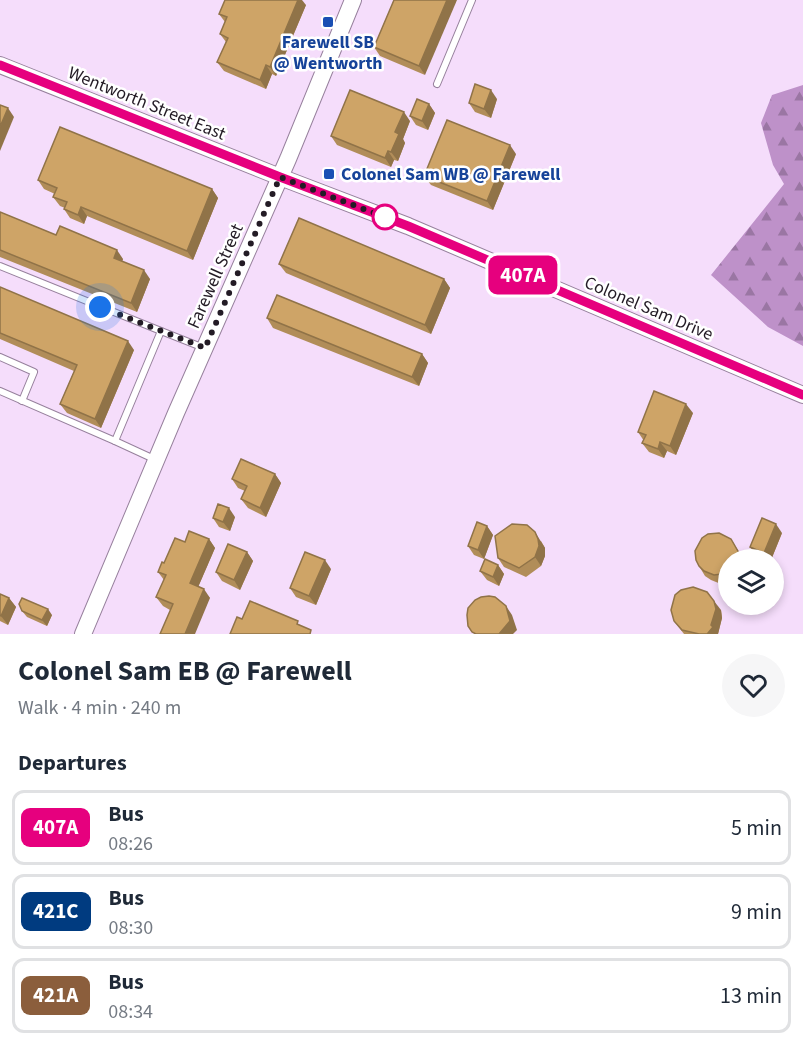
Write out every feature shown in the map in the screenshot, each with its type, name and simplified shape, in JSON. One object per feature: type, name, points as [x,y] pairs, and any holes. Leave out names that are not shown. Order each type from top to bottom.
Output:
[{"type":"street","name":"Farewell Street","points":[[83,634],[280,177],[353,0]]},
{"type":"street","name":"Wentworth Street East","points":[[0,65],[280,177]]},
{"type":"street","name":"Colonel Sam Drive","points":[[280,177],[408,226],[803,394]]},
{"type":"lane","points":[[437,84],[472,0]]},
{"type":"lane","points":[[0,266],[205,348]]},
{"type":"lane","points":[[115,441],[160,331]]},
{"type":"lane","points":[[0,357],[34,372],[22,401]]},
{"type":"lane","points":[[0,391],[157,460]]},
{"type":"green space","points":[[803,85],[803,346],[768,327],[711,275],[784,184],[773,165],[761,123],[772,95]]},
{"type":"building","points":[[225,0],[298,0],[270,67],[266,65],[260,80],[217,62],[228,38],[220,34],[227,17],[219,14]]},
{"type":"building","points":[[394,0],[447,0],[419,66],[374,47]]},
{"type":"building","points":[[475,84],[491,90],[484,109],[469,103]]},
{"type":"building","points":[[350,90],[404,112],[395,132],[399,134],[391,152],[388,151],[385,158],[331,136]]},
{"type":"building","points":[[417,99],[429,104],[422,121],[410,116]]},
{"type":"building","points":[[0,105],[8,108],[0,127]]},
{"type":"building","points":[[447,120],[510,145],[487,201],[424,176]]},
{"type":"building","points":[[60,127],[212,189],[187,251],[81,207],[78,215],[64,209],[67,202],[53,197],[57,188],[38,180]]},
{"type":"building","points":[[0,212],[56,235],[60,226],[117,250],[114,258],[144,270],[131,303],[0,250]]},
{"type":"building","points":[[299,218],[444,279],[425,325],[279,264]]},
{"type":"building","points":[[0,287],[128,341],[95,419],[60,404],[77,365],[0,333]]},
{"type":"building","points":[[277,295],[422,354],[412,377],[267,318]]},
{"type":"building","points":[[654,391],[686,404],[670,446],[660,442],[658,449],[642,443],[646,435],[638,432]]},
{"type":"building","points":[[241,459],[275,474],[260,508],[241,499],[247,486],[232,479]]},
{"type":"building","points":[[218,504],[229,508],[223,522],[213,518]]},
{"type":"building","points":[[762,518],[776,524],[766,549],[750,547]]},
{"type":"building","points":[[477,522],[487,526],[478,550],[468,546]]},
{"type":"building","points":[[512,524],[527,525],[535,532],[538,539],[539,546],[535,557],[519,568],[498,558],[495,536]]},
{"type":"building","points":[[189,531],[209,539],[190,583],[204,589],[185,634],[160,634],[173,604],[156,597],[166,575],[158,572],[175,538],[185,542]]},
{"type":"building","points":[[719,533],[731,539],[737,549],[718,549],[718,574],[704,571],[696,560],[695,551],[702,538],[708,534]]},
{"type":"building","points":[[228,544],[247,552],[234,580],[216,572]]},
{"type":"building","points":[[305,552],[325,560],[309,596],[290,588]]},
{"type":"building","points":[[485,559],[498,565],[493,577],[480,571]]},
{"type":"building","points":[[693,587],[707,592],[714,601],[716,609],[711,625],[713,627],[708,633],[710,634],[682,630],[674,621],[671,610],[675,595],[681,590]]},
{"type":"building","points":[[0,594],[9,598],[1,616],[0,615]]},
{"type":"building","points":[[489,596],[495,597],[506,606],[510,621],[499,634],[476,634],[468,626],[468,608],[475,600]]},
{"type":"building","points":[[22,598],[48,609],[42,620],[22,611],[19,604]]},
{"type":"building","points":[[250,601],[298,621],[297,624],[311,630],[310,634],[230,634],[237,617],[242,619]]},
{"type":"bus line","name":"407A","points":[[0,65],[408,226],[803,395]]},
{"type":"place","name":"Farewell SB @ Wentworth","points":[[328,22]]},
{"type":"place","name":"Colonel Sam WB @ Farewell","points":[[329,174]]},
{"type":"route","points":[[100,307],[205,348],[280,177],[387,218],[385,217]]}]
